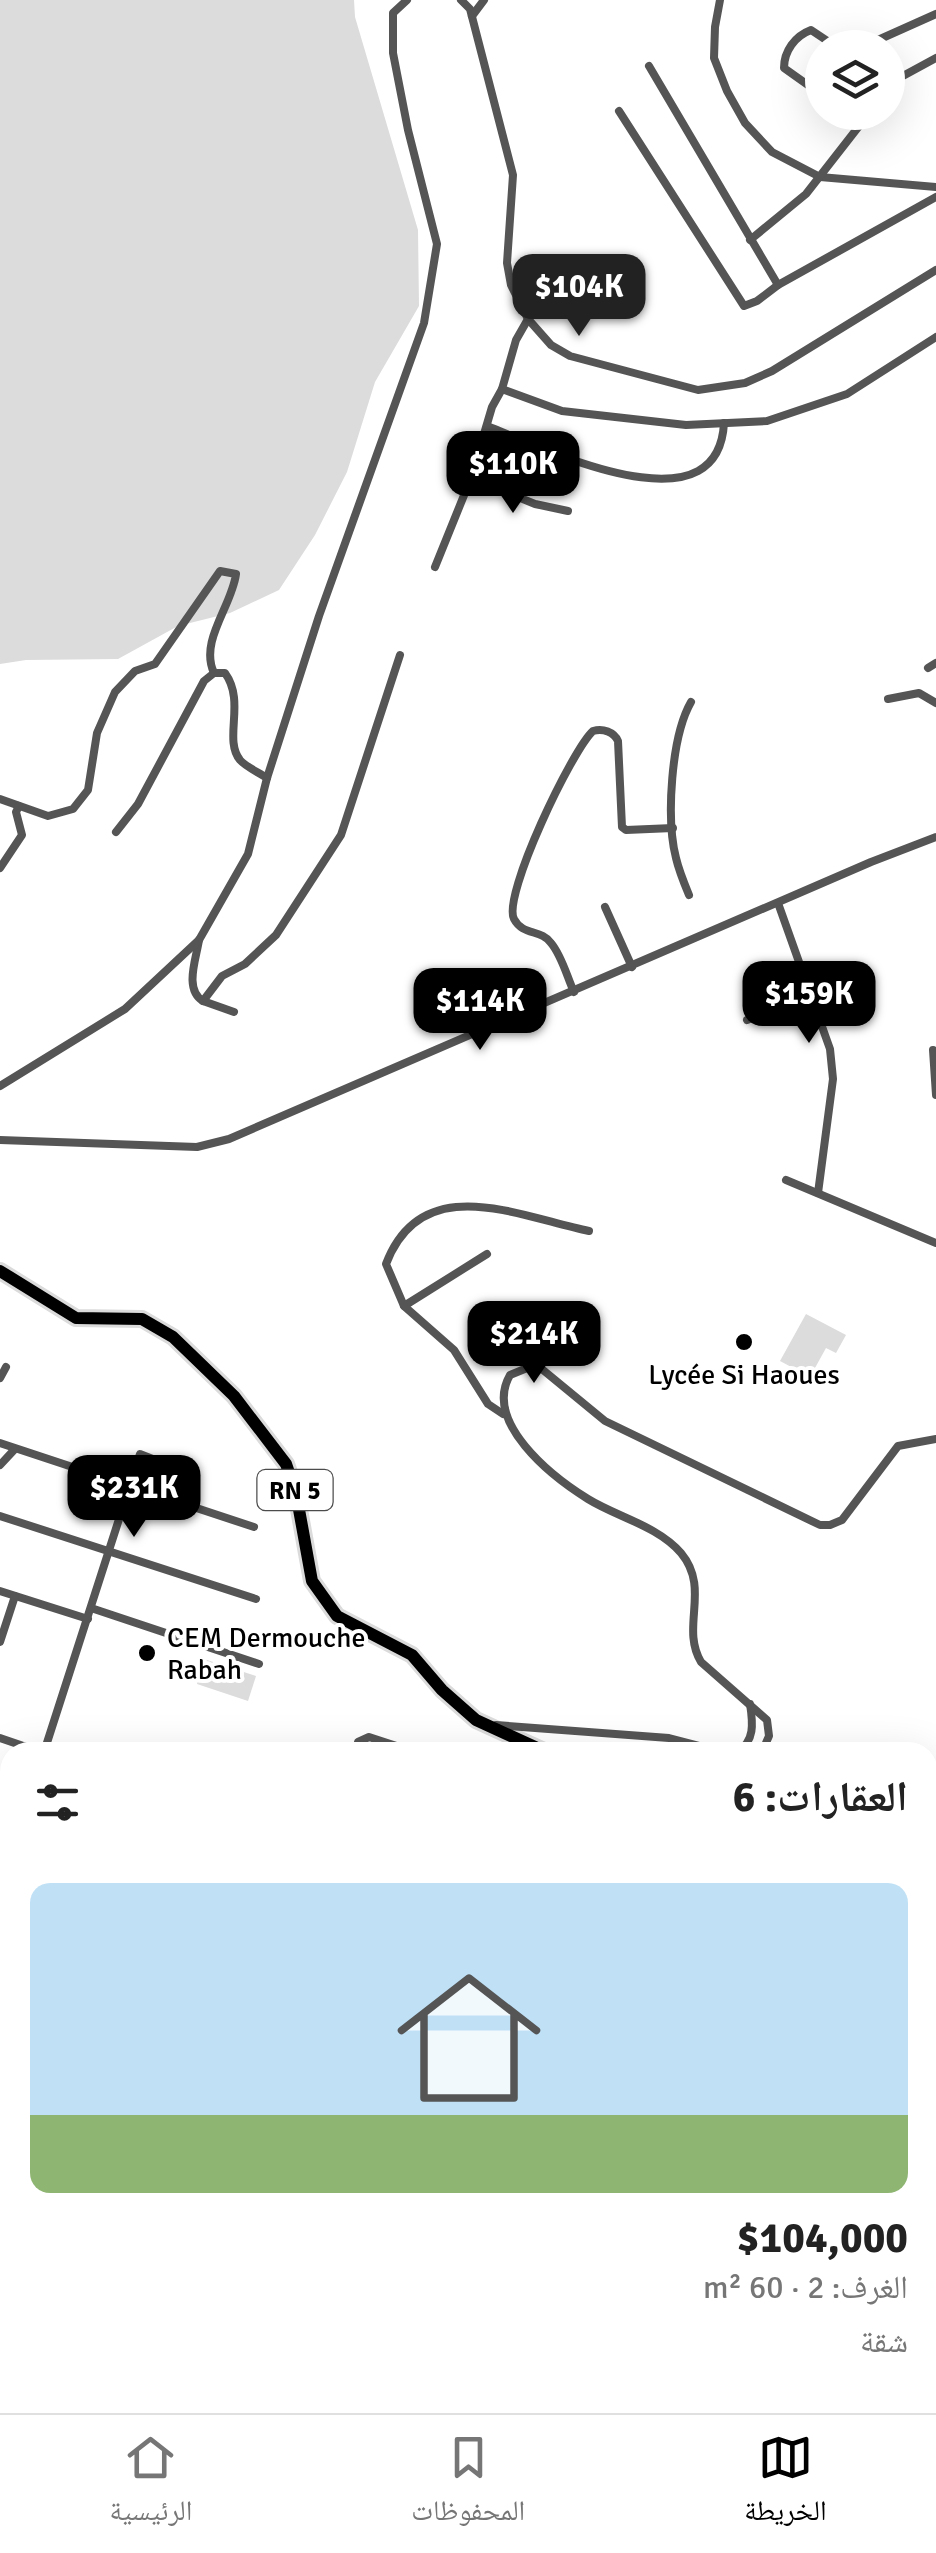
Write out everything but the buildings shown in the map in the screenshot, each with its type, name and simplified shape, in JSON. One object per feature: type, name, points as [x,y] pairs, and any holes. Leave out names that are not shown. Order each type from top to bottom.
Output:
[{"type":"main road","name":"RN 5","points":[[0,1271],[76,1318],[142,1320],[174,1337],[234,1396],[286,1464],[296,1493],[312,1581],[337,1616],[412,1656],[442,1690],[486,1725],[524,1742]]},
{"type":"street","points":[[0,1086],[124,1009],[199,940],[248,854],[267,778],[319,616],[424,323],[437,244],[408,130],[394,53],[392,13],[407,0]]},
{"type":"street","points":[[462,0],[472,16],[513,175],[508,263],[511,284],[528,319],[551,345],[570,356],[698,390],[745,383],[772,371],[936,270]]},
{"type":"street","points":[[472,16],[484,0]]},
{"type":"street","points":[[720,0],[714,58],[745,122],[772,152],[820,177],[936,187]]},
{"type":"street","points":[[900,30],[936,14]]},
{"type":"street","points":[[805,33],[792,43],[784,68],[805,83]]},
{"type":"street","points":[[905,75],[936,58]]},
{"type":"street","points":[[649,66],[778,285]]},
{"type":"street","points":[[619,111],[744,306],[936,197]]},
{"type":"street","points":[[750,240],[806,194],[855,130]]},
{"type":"street","points":[[435,567],[471,478],[516,340],[528,319]]},
{"type":"street","points":[[502,389],[562,411],[686,425],[767,421],[847,394],[936,337]]},
{"type":"street","points":[[487,426],[589,466],[679,480],[706,467],[718,454],[724,423]]},
{"type":"street","points":[[471,478],[535,504],[568,511]]},
{"type":"street","points":[[0,798],[48,816],[73,808],[88,790],[97,733],[115,692],[135,671],[155,664],[220,571],[231,570],[236,574],[234,586],[212,642],[209,662],[214,673]]},
{"type":"street","points":[[204,1001],[222,976],[245,964],[276,935],[341,835],[400,655]]},
{"type":"street","points":[[116,832],[138,804],[204,682],[214,673],[225,673],[234,686],[233,748],[241,762],[267,778]]},
{"type":"street","points":[[888,699],[919,694],[936,703]]},
{"type":"street","points":[[689,896],[675,857],[674,828],[676,744],[691,702]]},
{"type":"street","points":[[574,992],[552,943],[544,936],[522,930],[513,918],[511,905],[518,879],[560,783],[593,730],[606,730],[618,741],[622,827],[674,828]]},
{"type":"street","points":[[0,868],[22,835],[16,812],[19,806]]},
{"type":"street","points":[[0,1140],[198,1147],[229,1140],[936,837]]},
{"type":"street","points":[[778,903],[830,1049],[834,1079],[818,1193]]},
{"type":"street","points":[[605,907],[632,967]]},
{"type":"street","points":[[199,940],[192,989],[204,1001],[234,1012]]},
{"type":"street","points":[[747,1020],[812,994]]},
{"type":"street","points":[[933,1050],[936,1095]]},
{"type":"street","points":[[786,1180],[936,1243]]},
{"type":"street","points":[[504,1414],[488,1404],[454,1350],[404,1306],[386,1264],[393,1245],[420,1220],[449,1207],[484,1205],[589,1231]]},
{"type":"street","points":[[404,1306],[487,1254]]},
{"type":"street","points":[[766,1742],[767,1720],[694,1651],[695,1579],[679,1550],[658,1534],[585,1497],[538,1457],[512,1430],[504,1414],[503,1386],[510,1375],[532,1366],[543,1370],[605,1421],[820,1524],[842,1520],[898,1446],[936,1440]]},
{"type":"street","points":[[0,1378],[6,1368]]},
{"type":"street","points":[[0,1443],[254,1527]]},
{"type":"street","points":[[0,1465],[14,1450]]},
{"type":"street","points":[[45,1742],[140,1454],[196,1476]]},
{"type":"street","points":[[0,1516],[256,1600]]},
{"type":"street","points":[[0,1591],[88,1619]]},
{"type":"street","points":[[0,1642],[15,1596]]},
{"type":"street","points":[[91,1608],[260,1664]]},
{"type":"street","points":[[748,1742],[752,1730],[750,1702]]},
{"type":"street","points":[[486,1725],[684,1742]]},
{"type":"street","points":[[358,1742],[369,1737],[384,1742]]},
{"type":"shaded area","points":[[0,0],[354,0],[355,17],[418,230],[419,306],[375,382],[347,472],[315,535],[279,590],[230,613],[178,626],[118,659],[0,664]]},
{"type":"shaded area","points":[[806,1314],[846,1335],[836,1353],[826,1348],[810,1377],[780,1361]]},
{"type":"shaded area","points":[[204,1659],[256,1676],[248,1701],[197,1684]]},
{"type":"place","name":"Lycée Si Haoues","points":[[744,1342]]},
{"type":"place","name":"CEM Dermouche Rabah","points":[[147,1653]]}]
